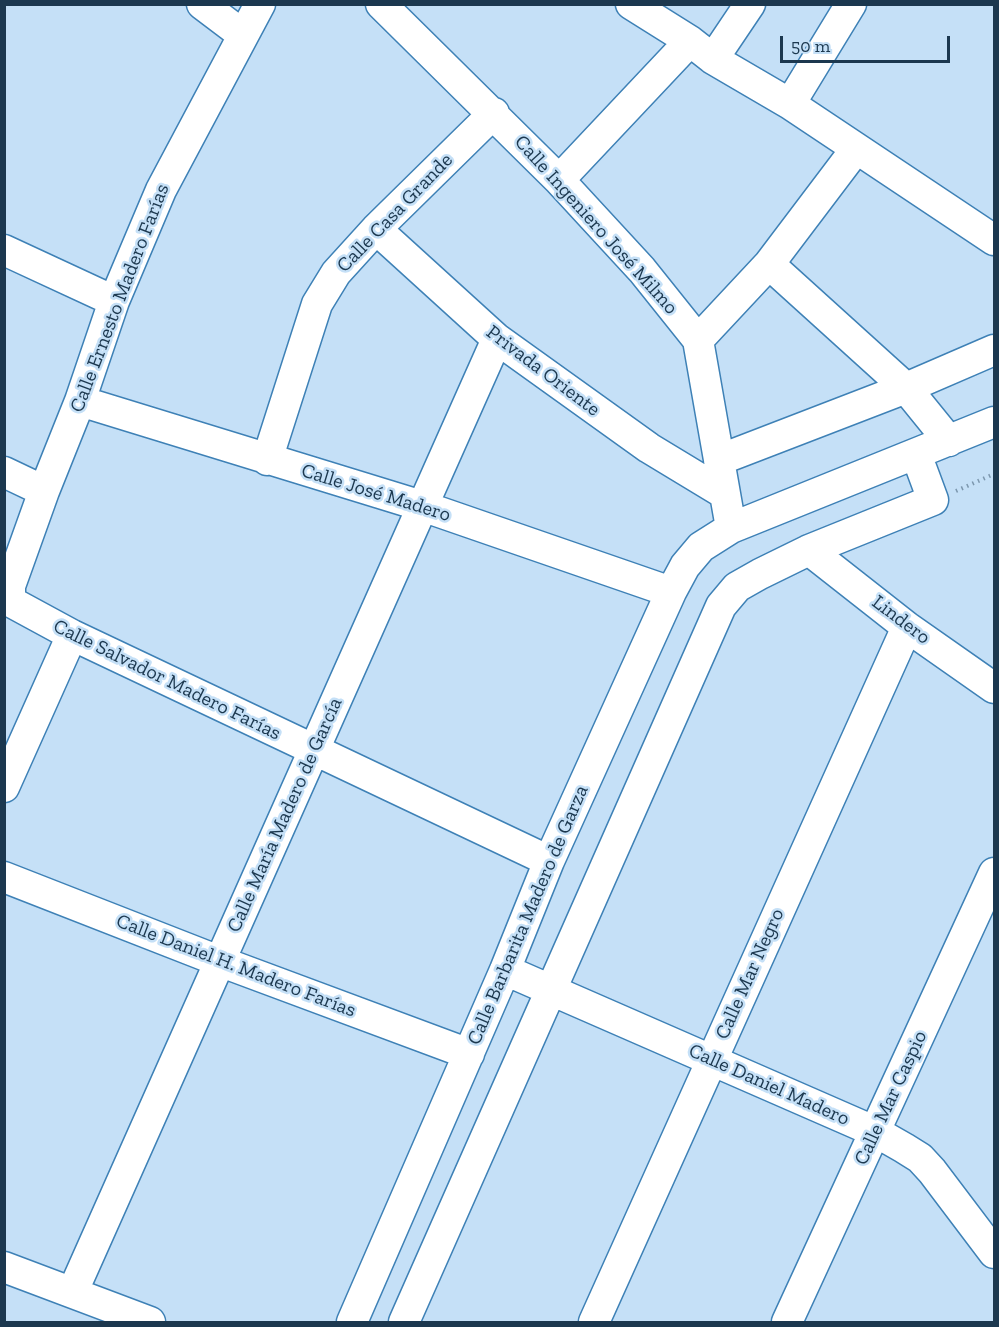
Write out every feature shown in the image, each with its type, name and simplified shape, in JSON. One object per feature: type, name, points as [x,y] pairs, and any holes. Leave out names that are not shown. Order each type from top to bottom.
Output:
[{"type":"street","points":[[201,4],[243,35]]},
{"type":"street","name":"Calle Ernesto Madero Farías","points":[[13,603],[10,586],[44,491],[80,401],[114,301],[161,190],[260,4]]},
{"type":"street","name":"Calle Ingeniero José Milmo","points":[[381,4],[494,113],[559,180],[642,270],[698,340],[731,528]]},
{"type":"street","points":[[631,4],[690,41],[713,59],[790,104],[994,240]]},
{"type":"street","points":[[713,59],[750,4]]},
{"type":"street","points":[[790,104],[851,4]]},
{"type":"street","points":[[559,180],[690,41]]},
{"type":"street","name":"Calle Casa Grande","points":[[267,460],[317,304],[336,273],[376,228],[494,113]]},
{"type":"street","points":[[698,340],[769,264],[856,149]]},
{"type":"street","name":"Privada Oriente","points":[[376,228],[497,339],[649,448],[725,494]]},
{"type":"street","points":[[4,250],[114,301]]},
{"type":"street","points":[[769,264],[906,388],[949,441]]},
{"type":"street","name":"Calle María Madero de García","points":[[73,1292],[497,339]]},
{"type":"street","points":[[719,460],[906,388],[994,350]]},
{"type":"street","name":"Calle José Madero","points":[[80,401],[422,506],[670,592]]},
{"type":"street","points":[[924,477],[949,441],[994,422]]},
{"type":"street","points":[[4,472],[44,491]]},
{"type":"street","name":"Calle Barbarita Madero de Garza","points":[[352,1323],[469,1054],[528,981],[549,861],[670,592],[685,566],[701,547],[731,528],[924,477]]},
{"type":"street","name":"Calle Barbarita Madero de Garza","points":[[404,1323],[528,981],[721,606],[738,587],[809,550],[924,477]]},
{"type":"street","name":"Lindero","points":[[809,550],[907,627],[994,688]]},
{"type":"street","name":"Calle Salvador Madero Farías","points":[[13,603],[72,635],[549,861]]},
{"type":"street","name":"Calle Mar Negro","points":[[594,1323],[907,627]]},
{"type":"street","points":[[4,787],[72,635]]},
{"type":"street","name":"Calle Mar Caspio","points":[[787,1323],[994,873]]},
{"type":"street","name":"Calle Daniel H. Madero Farías","points":[[4,877],[219,961],[469,1054]]},
{"type":"street","name":"Calle Daniel Madero","points":[[528,981],[876,1132],[920,1158],[994,1253]]},
{"type":"street","points":[[4,1267],[73,1292],[112,1315],[150,1323]]},
{"type":"path","points":[[924,477],[994,474]]}]
